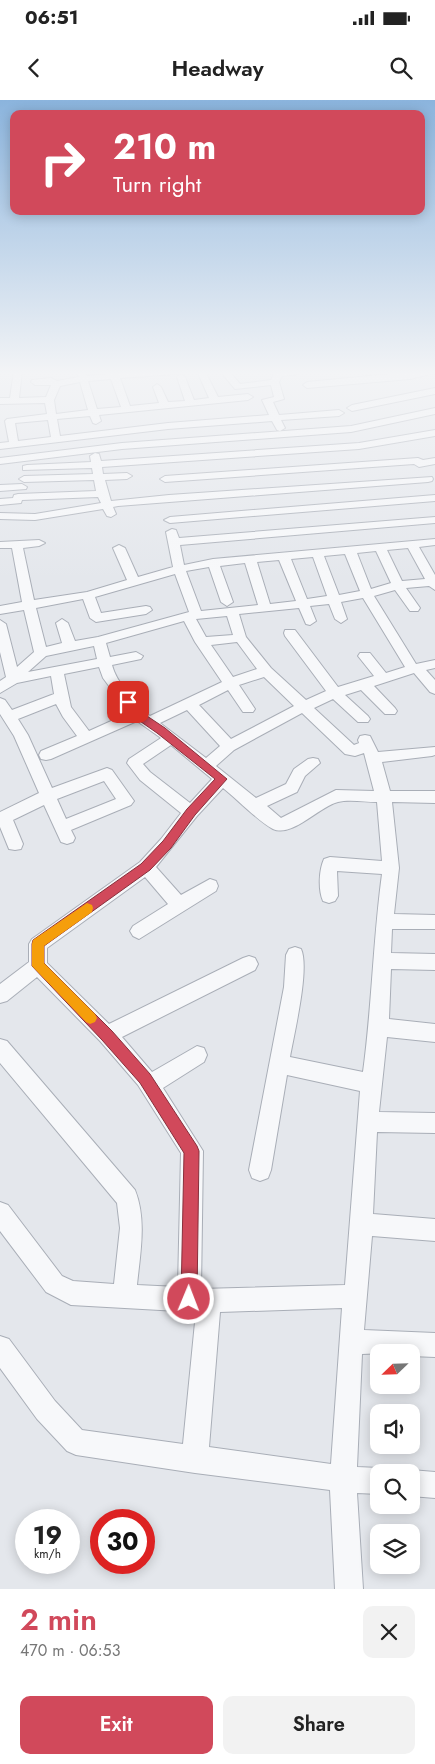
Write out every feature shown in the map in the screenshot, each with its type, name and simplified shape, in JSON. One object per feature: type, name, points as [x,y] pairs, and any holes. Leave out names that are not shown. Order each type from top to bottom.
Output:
[{"type":"street","points":[[1,464],[1,446],[14,444],[19,440]]},
{"type":"street","points":[[94,450],[98,448],[97,440]]},
{"type":"street","points":[[123,440],[127,463],[128,490]]},
{"type":"street","points":[[1,464],[124,446],[194,440]]},
{"type":"street","points":[[285,440],[316,507],[367,594],[415,669],[435,689]]},
{"type":"street","points":[[1,464],[30,467],[97,465],[359,446],[396,441],[419,462],[435,491]]},
{"type":"street","points":[[159,443],[179,569],[192,615],[202,642],[248,709]]},
{"type":"street","points":[[94,450],[102,494],[112,516]]},
{"type":"street","points":[[165,479],[435,461]]},
{"type":"street","points":[[12,516],[30,467]]},
{"type":"street","points":[[0,502],[20,491],[98,478],[128,476]]},
{"type":"street","points":[[0,516],[35,517],[169,498],[428,479]]},
{"type":"street","points":[[0,488],[20,491],[102,494]]},
{"type":"street","points":[[170,520],[435,498]]},
{"type":"street","points":[[0,610],[88,595],[179,569],[213,563],[318,554],[336,542],[435,520]]},
{"type":"street","points":[[174,542],[336,542],[380,548],[435,542]]},
{"type":"street","points":[[0,545],[39,543]]},
{"type":"street","points":[[17,544],[29,606],[41,653]]},
{"type":"street","points":[[0,688],[13,680],[41,653],[99,641],[192,615],[230,606],[265,608],[302,604],[367,594],[398,585],[434,583],[429,563],[412,544]]},
{"type":"street","points":[[119,548],[134,582]]},
{"type":"street","points":[[380,548],[398,585],[414,608]]},
{"type":"street","points":[[318,554],[341,619]]},
{"type":"street","points":[[284,557],[310,620]]},
{"type":"street","points":[[250,560],[265,608]]},
{"type":"street","points":[[213,563],[240,638],[266,671],[350,750],[355,751],[368,748],[432,751]]},
{"type":"street","points":[[88,595],[96,618],[146,610]]},
{"type":"street","points":[[62,623],[70,647]]},
{"type":"street","points":[[0,624],[13,680]]},
{"type":"street","points":[[290,633],[335,693],[364,718]]},
{"type":"street","points":[[202,642],[240,638]]},
{"type":"street","points":[[99,641],[108,675],[138,715],[151,722],[253,806],[281,825],[332,797],[435,797]]},
{"type":"street","points":[[13,680],[136,656]]},
{"type":"street","points":[[365,656],[383,678]]},
{"type":"street","points":[[206,767],[229,746],[303,707],[335,693],[435,664]]},
{"type":"street","points":[[57,670],[61,697],[69,718],[86,737]]},
{"type":"street","points":[[151,722],[231,683],[266,671]]},
{"type":"street","points":[[364,684],[390,711]]},
{"type":"street","points":[[9,717],[61,697]]},
{"type":"street","points":[[0,703],[21,735],[48,796],[64,833],[126,801],[107,774],[48,796],[2,818],[15,844]]},
{"type":"street","points":[[190,704],[229,746]]},
{"type":"street","points":[[46,755],[138,715]]},
{"type":"street","points":[[171,738],[134,763],[145,776],[191,812]]},
{"type":"street","points":[[349,1589],[343,1479],[351,1341],[362,1224],[367,1122],[380,1027],[384,921],[391,868],[384,797],[368,748]]},
{"type":"street","points":[[253,806],[292,788],[299,773],[313,763]]},
{"type":"street","points":[[196,1460],[199,1300],[192,1151],[149,1085],[107,1035],[38,966],[38,944],[146,867],[167,844],[191,812],[222,779]]},
{"type":"street","points":[[329,896],[328,867],[330,864],[391,868]]},
{"type":"street","points":[[146,867],[180,906]]},
{"type":"street","points":[[139,931],[210,886]]},
{"type":"street","points":[[384,921],[435,922]]},
{"type":"street","points":[[260,1170],[293,987],[295,955]]},
{"type":"street","points":[[382,961],[435,962]]},
{"type":"street","points":[[107,1035],[249,964]]},
{"type":"street","points":[[0,995],[38,966]]},
{"type":"street","points":[[380,1027],[435,1033]]},
{"type":"street","points":[[0,1048],[127,1198],[131,1228],[124,1296]]},
{"type":"street","points":[[149,1085],[197,1054]]},
{"type":"street","points":[[278,1064],[371,1084]]},
{"type":"street","points":[[367,1122],[435,1123]]},
{"type":"street","points":[[0,1213],[54,1284],[62,1290],[71,1293],[199,1300],[355,1296]]},
{"type":"street","points":[[362,1224],[435,1230]]},
{"type":"street","points":[[351,1341],[435,1345]]},
{"type":"street","points":[[0,1348],[46,1410],[76,1442],[196,1460],[343,1479],[370,1480]]},
{"type":"street","points":[[420,1484],[435,1485]]},
{"type":"slow traffic","points":[[87,908],[38,944],[38,966],[90,1018]]},
{"type":"route","points":[[128,702],[138,715],[151,722],[222,779],[191,812],[167,844],[146,867],[38,944],[38,966],[107,1035],[145,1078],[192,1151],[189,1299]]}]
